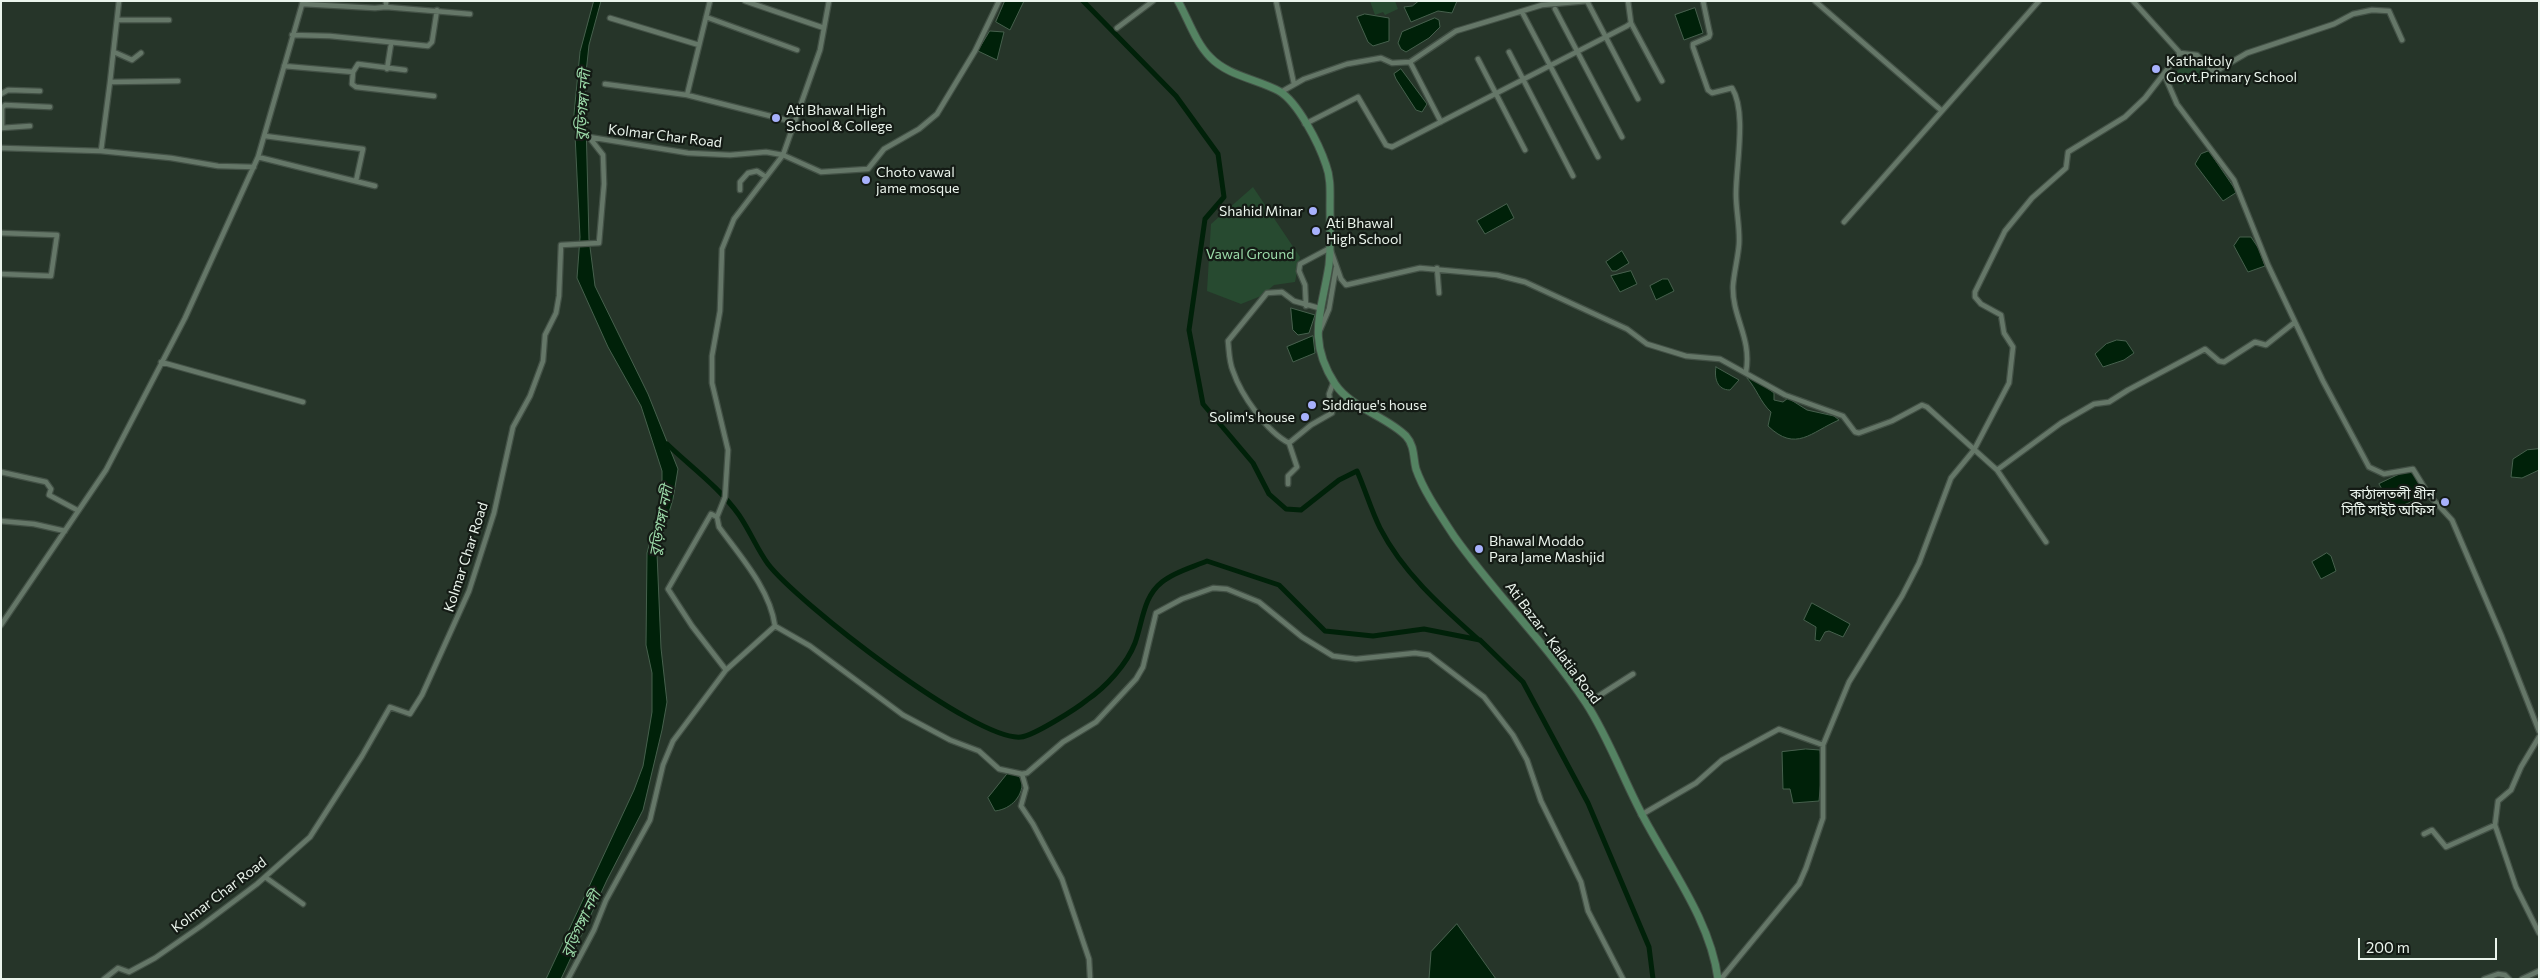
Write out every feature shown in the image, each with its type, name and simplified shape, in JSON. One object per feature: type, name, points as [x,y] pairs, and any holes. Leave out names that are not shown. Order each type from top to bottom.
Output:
[{"type":"main road","points":[[1178,1],[1209,57],[1227,70],[1281,92],[1306,124],[1327,167],[1330,187],[1330,248]]},
{"type":"main road","name":"Ati Bazar - Kalatia Road","points":[[1330,248],[1323,299],[1319,308],[1319,334],[1320,351],[1334,381],[1348,396],[1407,437],[1413,447],[1416,468],[1424,486],[1454,536],[1586,704],[1612,750],[1641,815],[1699,918],[1715,957],[1719,979]]},
{"type":"street","points":[[100,151],[119,1]]},
{"type":"street","points":[[687,95],[710,1]]},
{"type":"street","points":[[744,1],[824,28]]},
{"type":"street","points":[[829,1],[820,50],[783,154],[734,219],[722,250],[720,263],[720,311],[712,356],[712,383],[728,450],[725,497],[717,516],[719,527],[759,584],[775,626],[810,646],[903,715],[950,740],[980,751],[999,768],[1022,774],[1027,773],[1063,742],[1096,722],[1136,679],[1143,667],[1156,613],[1182,599],[1213,588],[1227,589],[1259,602],[1302,637],[1333,656],[1356,659],[1415,653],[1429,655],[1484,697],[1513,735],[1527,760],[1541,801],[1581,882],[1588,911],[1622,979]]},
{"type":"street","points":[[783,154],[821,172],[868,169],[884,149],[919,129],[936,114],[975,51],[999,1]]},
{"type":"street","points":[[1117,28],[1153,1]]},
{"type":"street","points":[[1276,1],[1294,84]]},
{"type":"street","points":[[1281,92],[1294,84],[1347,64],[1381,58],[1392,64],[1410,62],[1456,31],[1542,5],[1587,1],[1638,99]]},
{"type":"street","points":[[1628,1],[1631,22],[1662,81]]},
{"type":"street","points":[[1703,1],[1710,34],[1709,37],[1694,44],[1693,47],[1708,90],[1712,93],[1732,88],[1737,95],[1740,120],[1736,195],[1739,243],[1733,287],[1736,310],[1748,348],[1746,372]]},
{"type":"street","points":[[1815,1],[1942,111]]},
{"type":"street","points":[[1844,222],[2039,1]]},
{"type":"street","points":[[2133,1],[2180,53],[2197,55],[2213,70],[2218,70],[2247,52],[2334,24],[2353,14],[2372,10],[2390,11],[2402,40]]},
{"type":"street","points":[[1,625],[110,463],[184,318],[258,158],[302,3],[375,8],[386,4],[470,14]]},
{"type":"street","points":[[1555,9],[1622,137]]},
{"type":"street","points":[[292,35],[330,36],[391,44],[430,45],[437,10]]},
{"type":"street","points":[[1522,12],[1598,157]]},
{"type":"street","points":[[706,17],[797,50]]},
{"type":"street","points":[[610,18],[699,45]]},
{"type":"street","points":[[118,20],[169,20]]},
{"type":"street","points":[[1306,124],[1358,97],[1389,148],[1605,38],[1631,22]]},
{"type":"street","points":[[387,69],[391,44]]},
{"type":"street","points":[[114,52],[132,60],[141,53]]},
{"type":"street","points":[[1508,52],[1573,176]]},
{"type":"street","points":[[1719,979],[1799,884],[1823,818],[1823,745],[1849,682],[1902,596],[1919,563],[1951,478],[1974,450],[2010,383],[2012,347],[2004,333],[2001,315],[1976,300],[1976,292],[2005,231],[2032,198],[2066,168],[2068,152],[2125,117],[2164,74],[2180,53]]},
{"type":"street","points":[[1478,59],[1525,150]]},
{"type":"street","points":[[1410,62],[1441,122]]},
{"type":"street","points":[[404,70],[358,64],[353,72],[352,84],[356,87],[434,96]]},
{"type":"street","points":[[284,66],[353,72]]},
{"type":"street","points":[[2164,74],[2177,104],[2234,180],[2258,242],[2295,322],[2346,426],[2369,468],[2384,474],[2413,469],[2429,495],[2452,520],[2488,603],[2539,731]]},
{"type":"street","points":[[110,82],[178,81]]},
{"type":"street","points":[[605,84],[687,95],[794,122]]},
{"type":"street","points":[[1,94],[8,90],[40,91]]},
{"type":"street","points":[[30,126],[2,128],[2,108],[5,105],[50,107]]},
{"type":"street","points":[[265,136],[363,149],[356,181]]},
{"type":"street","name":"Kolmar Char Road","points":[[104,979],[119,968],[130,972],[155,958],[266,877],[310,837],[362,756],[390,707],[410,714],[422,696],[470,591],[494,514],[514,427],[530,396],[543,361],[546,335],[556,313],[559,296],[561,244],[599,243],[604,184],[603,155],[589,137],[688,153],[730,155],[766,152],[783,154]]},
{"type":"street","points":[[1,148],[100,151],[171,158],[218,166],[254,167]]},
{"type":"street","points":[[258,158],[375,186]]},
{"type":"street","points":[[740,190],[740,182],[748,173],[757,171],[766,177]]},
{"type":"street","points":[[1,233],[57,235],[52,276],[1,274]]},
{"type":"street","points":[[1306,306],[1305,285],[1299,270],[1300,264],[1330,248],[1346,285],[1420,268],[1437,268],[1471,274],[1498,275],[1525,282],[1627,329],[1647,344],[1686,356],[1720,359],[1746,372],[1785,396],[1843,416],[1855,432],[1859,433],[1892,421],[1922,405],[1934,412],[1997,470],[2046,542]]},
{"type":"street","points":[[1319,334],[1329,308],[1336,264]]},
{"type":"street","points":[[1437,268],[1440,294]]},
{"type":"street","points":[[1288,484],[1288,476],[1297,467],[1289,444],[1270,429],[1252,406],[1232,371],[1228,341],[1267,293],[1282,292],[1294,301],[1306,306],[1319,308]]},
{"type":"street","points":[[1997,470],[2047,431],[2094,404],[2109,402],[2205,349],[2219,361],[2224,362],[2255,342],[2266,344],[2295,322]]},
{"type":"street","points":[[161,362],[303,402]]},
{"type":"street","points":[[1289,444],[1311,425],[1332,413],[1328,394],[1334,381]]},
{"type":"street","points":[[1,472],[46,482],[51,490],[49,495],[77,510]]},
{"type":"street","points":[[717,516],[711,514],[668,589],[692,626],[726,670]]},
{"type":"street","points":[[1,521],[34,524],[65,531]]},
{"type":"street","points":[[568,979],[590,937],[606,900],[650,820],[663,765],[673,741],[726,670],[775,626]]},
{"type":"street","points":[[1586,704],[1633,674]]},
{"type":"street","points":[[1641,815],[1696,783],[1722,760],[1779,730],[1823,745]]},
{"type":"street","points":[[2539,737],[2521,767],[2511,790],[2498,801],[2495,825],[2516,886],[2539,933]]},
{"type":"street","points":[[1022,774],[1026,788],[1021,806],[1033,824],[1062,879],[1070,910],[1086,950],[1090,977]]},
{"type":"street","points":[[2424,834],[2432,830],[2446,847],[2495,825]]},
{"type":"street","points":[[266,877],[303,904]]},
{"type":"street","points":[[2522,979],[2539,971]]},
{"type":"street","points":[[2484,979],[2498,974],[2505,975],[2509,979]]},
{"type":"green space","points":[[1370,1],[1395,1],[1398,9],[1385,15],[1383,12],[1375,15]]},
{"type":"green space","points":[[2188,60],[2200,62],[2209,74],[2184,85],[2177,71]]},
{"type":"green space","name":"Vawal Ground","points":[[1253,187],[1300,257],[1295,282],[1274,285],[1261,296],[1241,304],[1207,291],[1211,224]]},
{"type":"water","name":"বুড়িগঙ্গা নদী","points":[[594,1],[601,1],[589,45],[585,82],[589,239],[595,286],[648,394],[678,469],[673,499],[657,553],[661,648],[667,702],[643,810],[607,880],[561,979],[546,979],[634,790],[643,766],[652,712],[652,673],[646,645],[647,553],[662,496],[662,471],[641,406],[608,347],[577,278],[580,237],[574,114],[580,52]]},
{"type":"water","points":[[1005,1],[1024,1],[1010,30],[996,22]]},
{"type":"water","points":[[1419,1],[1457,1],[1452,13],[1438,11],[1411,22],[1404,7],[1412,6]]},
{"type":"water","points":[[1695,8],[1703,33],[1684,40],[1675,15]]},
{"type":"water","points":[[1365,14],[1389,18],[1389,41],[1373,46],[1368,42],[1357,17]]},
{"type":"water","points":[[1435,18],[1439,20],[1440,27],[1429,38],[1406,52],[1401,49],[1398,43],[1402,32]]},
{"type":"water","points":[[990,31],[1004,32],[997,60],[978,51]]},
{"type":"water","points":[[1401,69],[1427,104],[1422,112],[1416,110],[1396,79],[1394,74]]},
{"type":"water","points":[[2209,151],[2237,192],[2223,201],[2195,164],[2201,154]]},
{"type":"water","points":[[1507,204],[1514,218],[1485,234],[1477,221]]},
{"type":"water","points":[[2240,237],[2251,237],[2259,249],[2265,266],[2248,272],[2234,246]]},
{"type":"water","points":[[1622,251],[1629,263],[1616,271],[1612,271],[1606,262]]},
{"type":"water","points":[[1631,271],[1637,284],[1620,292],[1611,276]]},
{"type":"water","points":[[1663,279],[1668,279],[1674,291],[1656,300],[1650,286]]},
{"type":"water","points":[[1291,308],[1315,315],[1309,333],[1298,335],[1293,330]]},
{"type":"water","points":[[1313,336],[1315,353],[1293,362],[1287,347]]},
{"type":"water","points":[[2117,340],[2126,341],[2134,353],[2124,360],[2103,367],[2095,354],[2106,344]]},
{"type":"water","points":[[1716,367],[1739,380],[1730,390],[1722,388],[1717,383]]},
{"type":"water","points":[[1751,376],[1774,393],[1774,400],[1783,402],[1788,398],[1807,410],[1834,416],[1839,420],[1804,438],[1787,438],[1778,434],[1768,426],[1771,412],[1747,378]]},
{"type":"water","points":[[2539,449],[2539,470],[2522,478],[2511,477],[2513,459],[2527,450]]},
{"type":"water","points":[[2406,471],[2416,476],[2425,496],[2399,507],[2392,507],[2379,484]]},
{"type":"water","points":[[2327,553],[2331,556],[2336,571],[2321,579],[2312,562]]},
{"type":"water","points":[[1812,603],[1850,624],[1843,637],[1829,631],[1825,632],[1820,641],[1815,640],[1816,627],[1804,620]]},
{"type":"water","points":[[1806,749],[1820,750],[1822,769],[1819,801],[1793,803],[1790,789],[1783,789],[1782,752]]},
{"type":"water","points":[[1008,773],[1015,774],[1022,779],[1019,796],[1012,804],[995,811],[988,798]]},
{"type":"water","points":[[1457,924],[1496,979],[1429,979],[1431,952]]},
{"type":"waterway","points":[[1083,1],[1176,96],[1218,154],[1224,197],[1205,219],[1189,330],[1203,404],[1253,463],[1269,494],[1286,509],[1301,510],[1339,480],[1357,471],[1380,528],[1400,560],[1437,602],[1479,640]]},
{"type":"waterway","points":[[667,444],[723,495],[747,527],[768,564],[785,583],[813,608],[889,667],[929,694],[998,733],[1021,737],[1027,735],[1044,727],[1094,695],[1108,682],[1127,659],[1135,643],[1147,602],[1156,588],[1172,575],[1207,561],[1279,585],[1325,631],[1373,636],[1424,629],[1480,640],[1523,682],[1588,803],[1649,947],[1653,979]]},
{"type":"place","name":"Kathaltoly Govt.Primary School","points":[[2156,69]]},
{"type":"place","name":"Ati Bhawal High School & College","points":[[776,118]]},
{"type":"place","name":"Choto vawal jame mosque","points":[[866,180]]},
{"type":"place","name":"Shahid Minar","points":[[1313,211]]},
{"type":"place","name":"Ati Bhawal High School","points":[[1316,231]]},
{"type":"place","name":"Siddique's house","points":[[1312,405]]},
{"type":"place","name":"Solim's house","points":[[1305,417]]},
{"type":"place","name":"কাঠালতলী গ্রীন সিটি সাইট অফিস","points":[[2445,502]]},
{"type":"place","name":"Bhawal Moddo Para Jame Mashjid","points":[[1479,549]]}]
